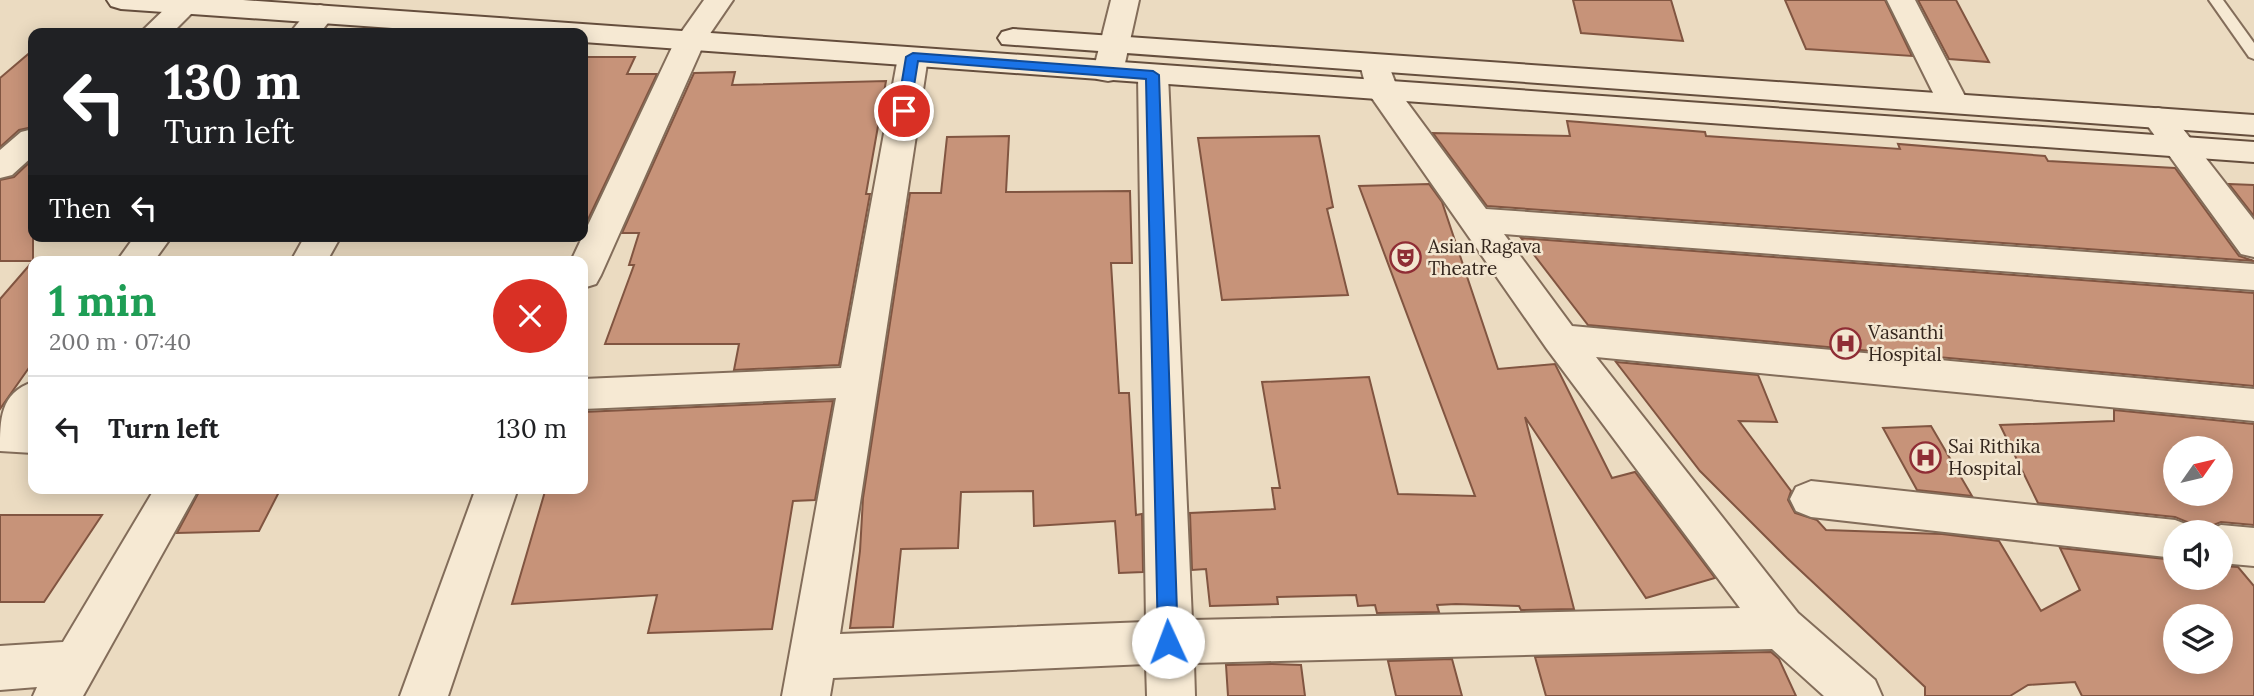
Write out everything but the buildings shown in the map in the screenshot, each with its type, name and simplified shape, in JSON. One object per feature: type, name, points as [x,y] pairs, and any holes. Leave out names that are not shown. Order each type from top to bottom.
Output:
[{"type":"street","points":[[121,0],[188,3],[313,23],[441,28],[706,19],[913,57],[1112,58],[1153,75],[1379,77],[1952,102],[2254,125]]},
{"type":"street","points":[[479,0],[1112,58],[1379,77],[2254,152]]},
{"type":"street","points":[[1112,58],[1125,0]]},
{"type":"street","points":[[1900,0],[1952,102]]},
{"type":"street","points":[[160,28],[188,3]]},
{"type":"street","points":[[588,265],[706,19]]},
{"type":"street","points":[[913,57],[810,676],[1168,642],[1783,628]]},
{"type":"street","points":[[1153,75],[1171,696]]},
{"type":"street","points":[[1379,77],[1561,339],[1783,628],[1858,696]]},
{"type":"street","points":[[2158,118],[2254,245]]},
{"type":"street","points":[[0,167],[28,143]]},
{"type":"street","points":[[1478,219],[2254,277]]},
{"type":"street","points":[[1561,339],[2254,405]]},
{"type":"street","points":[[588,394],[858,382]]},
{"type":"street","points":[[28,404],[5,436],[28,437]]},
{"type":"street","points":[[0,668],[67,680],[175,494]]},
{"type":"street","points":[[424,696],[495,494]]},
{"type":"street","points":[[1811,499],[2163,538]]},
{"type":"street","points":[[2233,545],[2254,547]]},
{"type":"lane","points":[[2216,0],[2254,54]]},
{"type":"place","name":"Asian Ragava Theatre","points":[[1405,257]]},
{"type":"place","name":"Vasanthi Hospital","points":[[1845,343]]},
{"type":"place","name":"Sai Rithika Hospital","points":[[1925,457]]},
{"type":"route","points":[[904,111],[913,57],[1153,75],[1168,642]]}]
